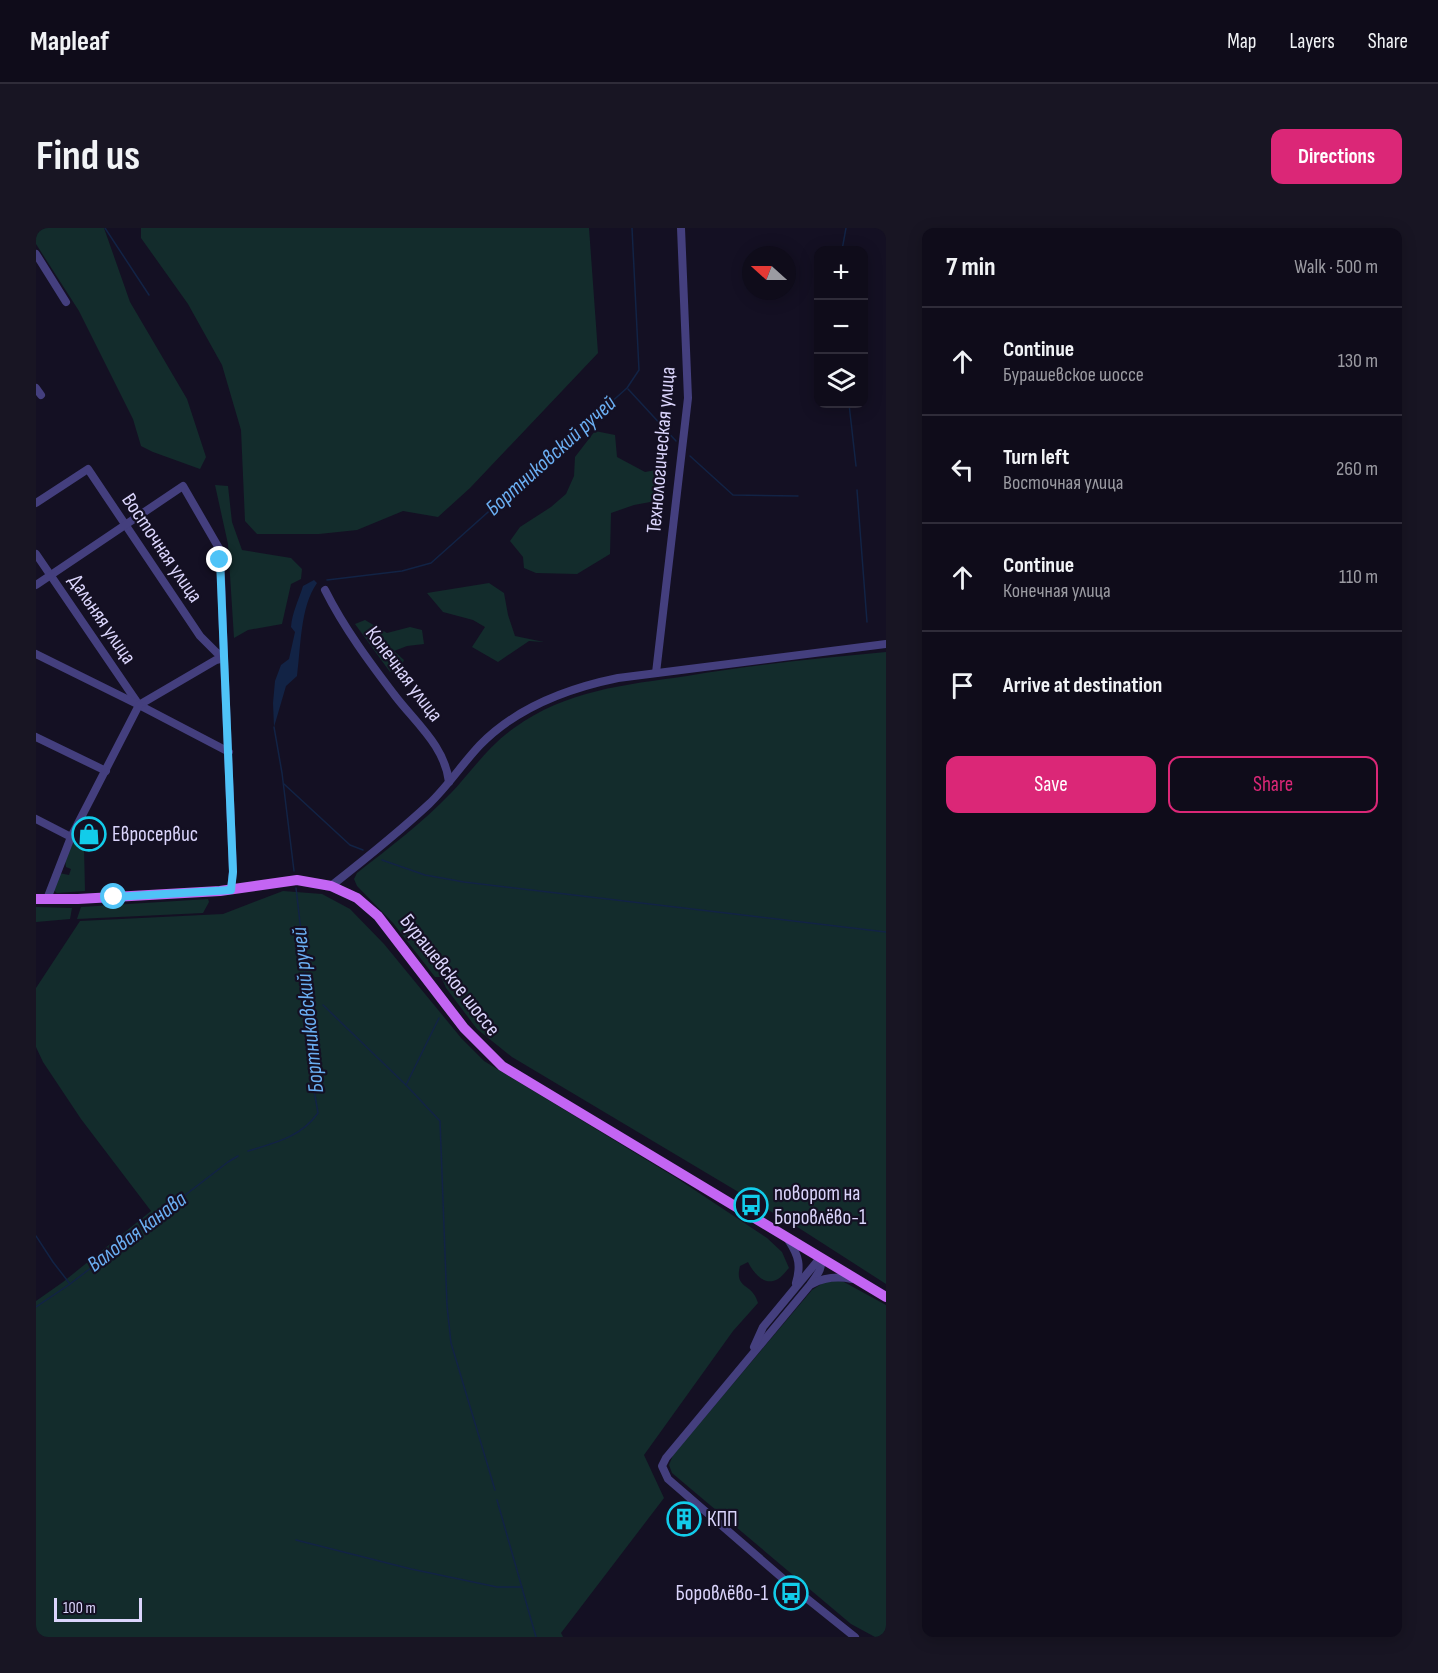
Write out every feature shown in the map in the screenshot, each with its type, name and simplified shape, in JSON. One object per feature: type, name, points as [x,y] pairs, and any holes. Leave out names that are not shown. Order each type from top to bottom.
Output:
[{"type":"main road","name":"Бурашевское шоссе","points":[[41,899],[231,890],[297,880],[331,886],[357,898],[378,916],[464,1028],[502,1065],[886,1297]]},
{"type":"street","name":"Технологическая улица","points":[[656,674],[688,398],[681,228]]},
{"type":"street","points":[[36,254],[39,264],[66,302]]},
{"type":"street","points":[[36,388],[41,395]]},
{"type":"street","name":"Восточная улица","points":[[36,503],[88,469],[200,636],[224,658]]},
{"type":"street","points":[[36,585],[183,486],[219,550],[229,752],[233,872],[231,890]]},
{"type":"street","name":"Дальняя улица","points":[[36,554],[139,705]]},
{"type":"street","name":"Конечная улица","points":[[325,590],[359,647],[434,743],[448,766],[449,782]]},
{"type":"street","points":[[331,886],[429,804],[487,738],[516,716],[536,705],[582,687],[618,678],[886,644]]},
{"type":"street","points":[[36,654],[229,752]]},
{"type":"street","points":[[41,899],[139,705],[216,660],[224,658]]},
{"type":"street","points":[[36,737],[106,771]]},
{"type":"street","points":[[36,819],[71,837]]},
{"type":"street","points":[[786,1236],[799,1260],[795,1287]]},
{"type":"street","points":[[820,1258],[822,1262],[820,1272],[666,1458],[662,1466],[668,1479],[855,1637]]},
{"type":"street","points":[[749,1357],[763,1327],[820,1258]]},
{"type":"street","points":[[810,1285],[819,1280],[834,1277],[856,1279]]},
{"type":"green space","points":[[36,228],[104,228],[130,302],[187,399],[206,457],[200,469],[141,446],[133,419],[79,311],[36,244]]},
{"type":"green space","points":[[141,228],[589,228],[598,353],[470,488],[438,517],[403,511],[357,530],[319,534],[257,534],[245,521],[241,430],[222,365],[188,304],[141,238]]},
{"type":"green space","points":[[595,431],[615,435],[617,457],[645,472],[662,469],[661,500],[634,505],[611,513],[610,554],[577,574],[536,573],[524,568],[523,557],[510,541],[520,527],[551,507],[566,494],[574,476],[575,457]]},
{"type":"green space","points":[[215,485],[228,486],[232,522],[242,550],[291,558],[302,569],[301,579],[291,584],[282,624],[248,630],[234,638],[228,544]]},
{"type":"green space","points":[[489,583],[504,593],[515,636],[544,642],[529,641],[498,662],[472,647],[485,627],[473,620],[443,612],[427,593]]},
{"type":"green space","points":[[365,620],[387,633],[410,627],[422,630],[424,644],[407,646],[394,651],[404,660],[401,666],[390,672],[355,624]]},
{"type":"green space","points":[[886,652],[886,1284],[802,1230],[512,1057],[477,1029],[446,988],[441,977],[435,977],[393,923],[357,886],[354,879],[357,873],[440,804],[505,735],[534,715],[555,705],[575,697],[619,686],[761,665]]},
{"type":"green space","points":[[73,843],[84,848],[85,891],[57,893],[53,890],[59,873],[69,875],[71,869],[66,867],[65,859]]},
{"type":"green space","points":[[283,891],[322,894],[350,909],[384,944],[462,1039],[484,1061],[678,1179],[767,1238],[782,1252],[789,1268],[779,1278],[768,1281],[756,1274],[748,1262],[740,1266],[739,1279],[752,1292],[758,1303],[733,1331],[644,1455],[664,1498],[561,1633],[563,1637],[36,1637],[36,1301],[151,1211],[81,1119],[43,1062],[36,1047],[36,988],[80,921],[223,914]]},
{"type":"green space","points":[[208,899],[209,902],[203,913],[77,919],[81,907]]},
{"type":"green space","points":[[36,907],[72,908],[70,919],[36,922]]},
{"type":"green space","points":[[834,1280],[844,1282],[886,1305],[886,1637],[875,1637],[851,1624],[672,1473],[669,1465],[673,1455],[812,1290],[823,1283]]},
{"type":"water","points":[[314,580],[317,583],[304,615],[297,676],[286,686],[274,727],[275,681],[281,665],[289,659],[295,632],[291,627],[294,611],[303,586]]},
{"type":"waterway","points":[[105,228],[149,295]]},
{"type":"waterway","name":"Бортниковский ручей","points":[[327,580],[402,571],[431,563],[627,388],[639,370],[632,228]]},
{"type":"waterway","points":[[843,246],[846,228]]},
{"type":"waterway","points":[[628,389],[676,441]]},
{"type":"waterway","points":[[849,408],[856,466]]},
{"type":"waterway","points":[[690,456],[733,495],[798,496]]},
{"type":"waterway","points":[[857,490],[867,622]]},
{"type":"waterway","name":"Бортниковский ручей","points":[[274,727],[294,871]]},
{"type":"waterway","points":[[284,784],[350,845],[363,850]]},
{"type":"waterway","points":[[382,860],[425,875],[464,882],[886,932]]},
{"type":"waterway","name":"Бортниковский ручей","points":[[248,1151],[278,1142],[296,1133],[318,1113],[313,1084],[296,888]]},
{"type":"waterway","points":[[323,1005],[440,1121],[447,1306],[451,1343],[495,1490]]},
{"type":"waterway","points":[[406,1085],[439,1018]]},
{"type":"waterway","name":"Валовая канава","points":[[36,1307],[70,1284],[238,1156]]},
{"type":"waterway","points":[[36,1236],[70,1284]]},
{"type":"waterway","points":[[497,1500],[536,1637]]},
{"type":"waterway","points":[[296,1540],[411,1569],[497,1587],[522,1587]]},
{"type":"place","name":"Евросервис","points":[[89,834]]},
{"type":"place","name":"поворот на Боровлёво-1","points":[[751,1205]]},
{"type":"place","name":"КПП","points":[[684,1519]]},
{"type":"place","name":"Боровлёво-1","points":[[791,1593]]},
{"type":"route","points":[[114,897],[231,890],[233,872],[220,560]]}]
